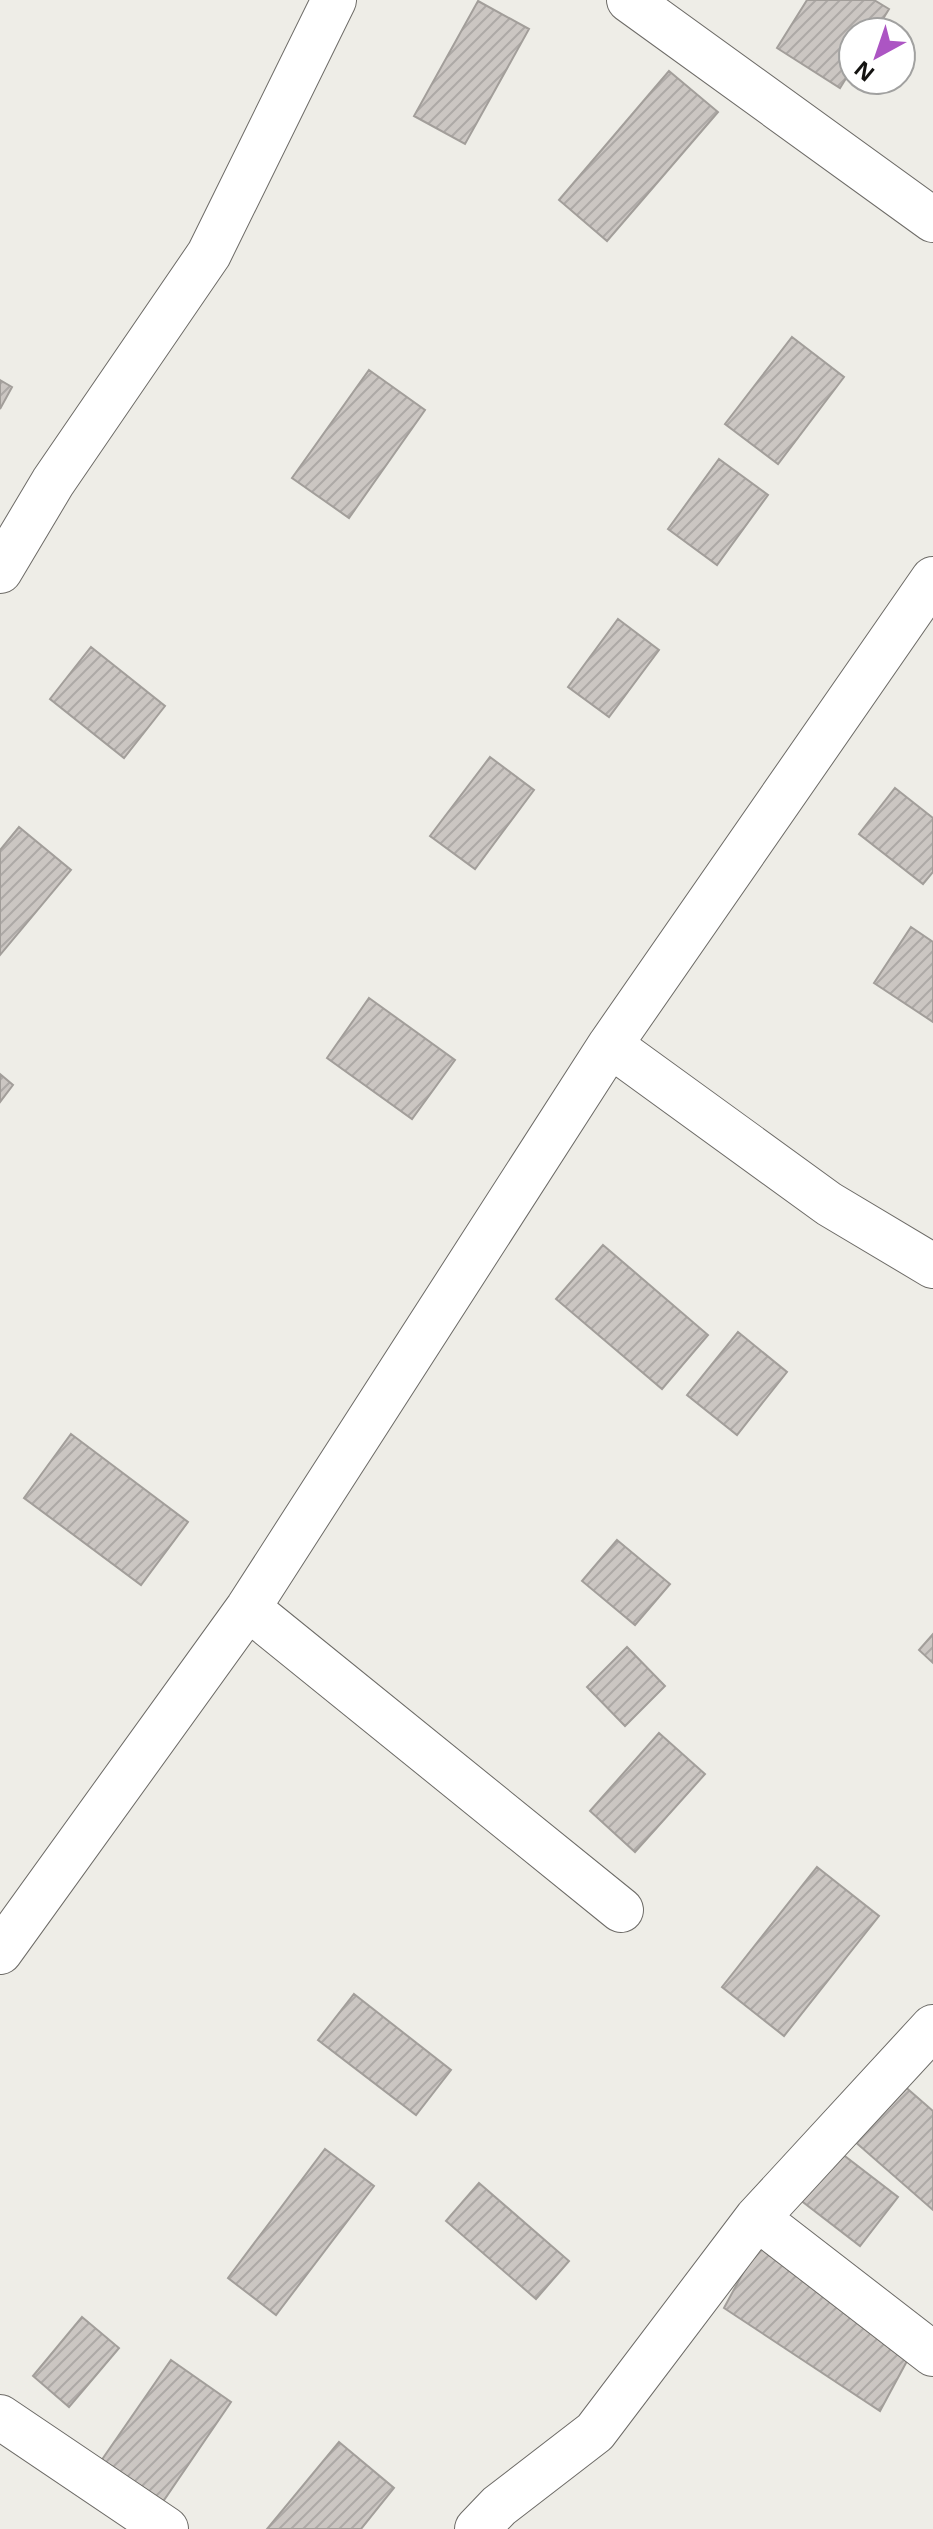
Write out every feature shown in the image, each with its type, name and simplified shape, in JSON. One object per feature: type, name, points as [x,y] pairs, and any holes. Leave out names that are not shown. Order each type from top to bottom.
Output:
[{"type":"street","points":[[0,571],[53,482],[209,254],[334,0]]},
{"type":"street","points":[[629,0],[933,220]]},
{"type":"street","points":[[0,1952],[248,1608],[610,1045],[933,579]]},
{"type":"street","points":[[610,1045],[829,1204],[933,1266]]},
{"type":"street","points":[[248,1608],[621,1910]]},
{"type":"street","points":[[477,2529],[499,2506],[595,2432],[757,2218],[933,2027]]},
{"type":"street","points":[[757,2218],[933,2354]]},
{"type":"street","points":[[0,2417],[166,2529]]},
{"type":"building","points":[[807,0],[874,0],[889,9],[885,16],[837,16],[837,86],[777,48]]},
{"type":"building","points":[[478,1],[529,29],[465,144],[414,116]]},
{"type":"building","points":[[669,71],[718,112],[607,241],[559,200]]},
{"type":"building","points":[[792,337],[844,377],[778,464],[725,424]]},
{"type":"building","points":[[369,370],[425,410],[349,518],[292,478]]},
{"type":"building","points":[[0,380],[12,387],[0,409]]},
{"type":"building","points":[[719,459],[768,495],[717,565],[668,529]]},
{"type":"building","points":[[618,619],[659,650],[609,717],[568,687]]},
{"type":"building","points":[[91,647],[165,706],[124,758],[50,699]]},
{"type":"building","points":[[490,757],[534,790],[475,869],[430,836]]},
{"type":"building","points":[[895,788],[933,818],[933,872],[923,884],[859,834]]},
{"type":"building","points":[[19,827],[71,870],[0,955],[0,850]]},
{"type":"building","points":[[911,927],[933,942],[933,1022],[874,983]]},
{"type":"building","points":[[369,998],[455,1060],[412,1119],[327,1058]]},
{"type":"building","points":[[0,1074],[13,1085],[0,1102]]},
{"type":"building","points":[[603,1245],[708,1335],[662,1389],[556,1299]]},
{"type":"building","points":[[738,1332],[787,1372],[737,1435],[687,1395]]},
{"type":"building","points":[[71,1434],[188,1522],[141,1585],[24,1498]]},
{"type":"building","points":[[617,1540],[670,1584],[635,1625],[582,1581]]},
{"type":"building","points":[[933,1634],[933,1663],[919,1650]]},
{"type":"building","points":[[627,1647],[665,1686],[625,1726],[587,1687]]},
{"type":"building","points":[[659,1733],[705,1774],[635,1852],[590,1811]]},
{"type":"building","points":[[817,1867],[879,1916],[784,2036],[722,1987]]},
{"type":"building","points":[[354,1994],[451,2070],[416,2115],[318,2040]]},
{"type":"building","points":[[902,2084],[933,2111],[933,2210],[853,2140]]},
{"type":"building","points":[[325,2149],[374,2186],[276,2315],[228,2278]]},
{"type":"building","points":[[837,2150],[898,2197],[860,2246],[799,2199]]},
{"type":"building","points":[[479,2183],[569,2261],[536,2299],[446,2221]]},
{"type":"building","points":[[758,2245],[914,2348],[880,2411],[724,2308]]},
{"type":"building","points":[[82,2317],[119,2348],[69,2407],[33,2376]]},
{"type":"building","points":[[171,2360],[231,2402],[162,2503],[101,2461]]},
{"type":"building","points":[[339,2442],[394,2488],[361,2529],[267,2529]]}]
